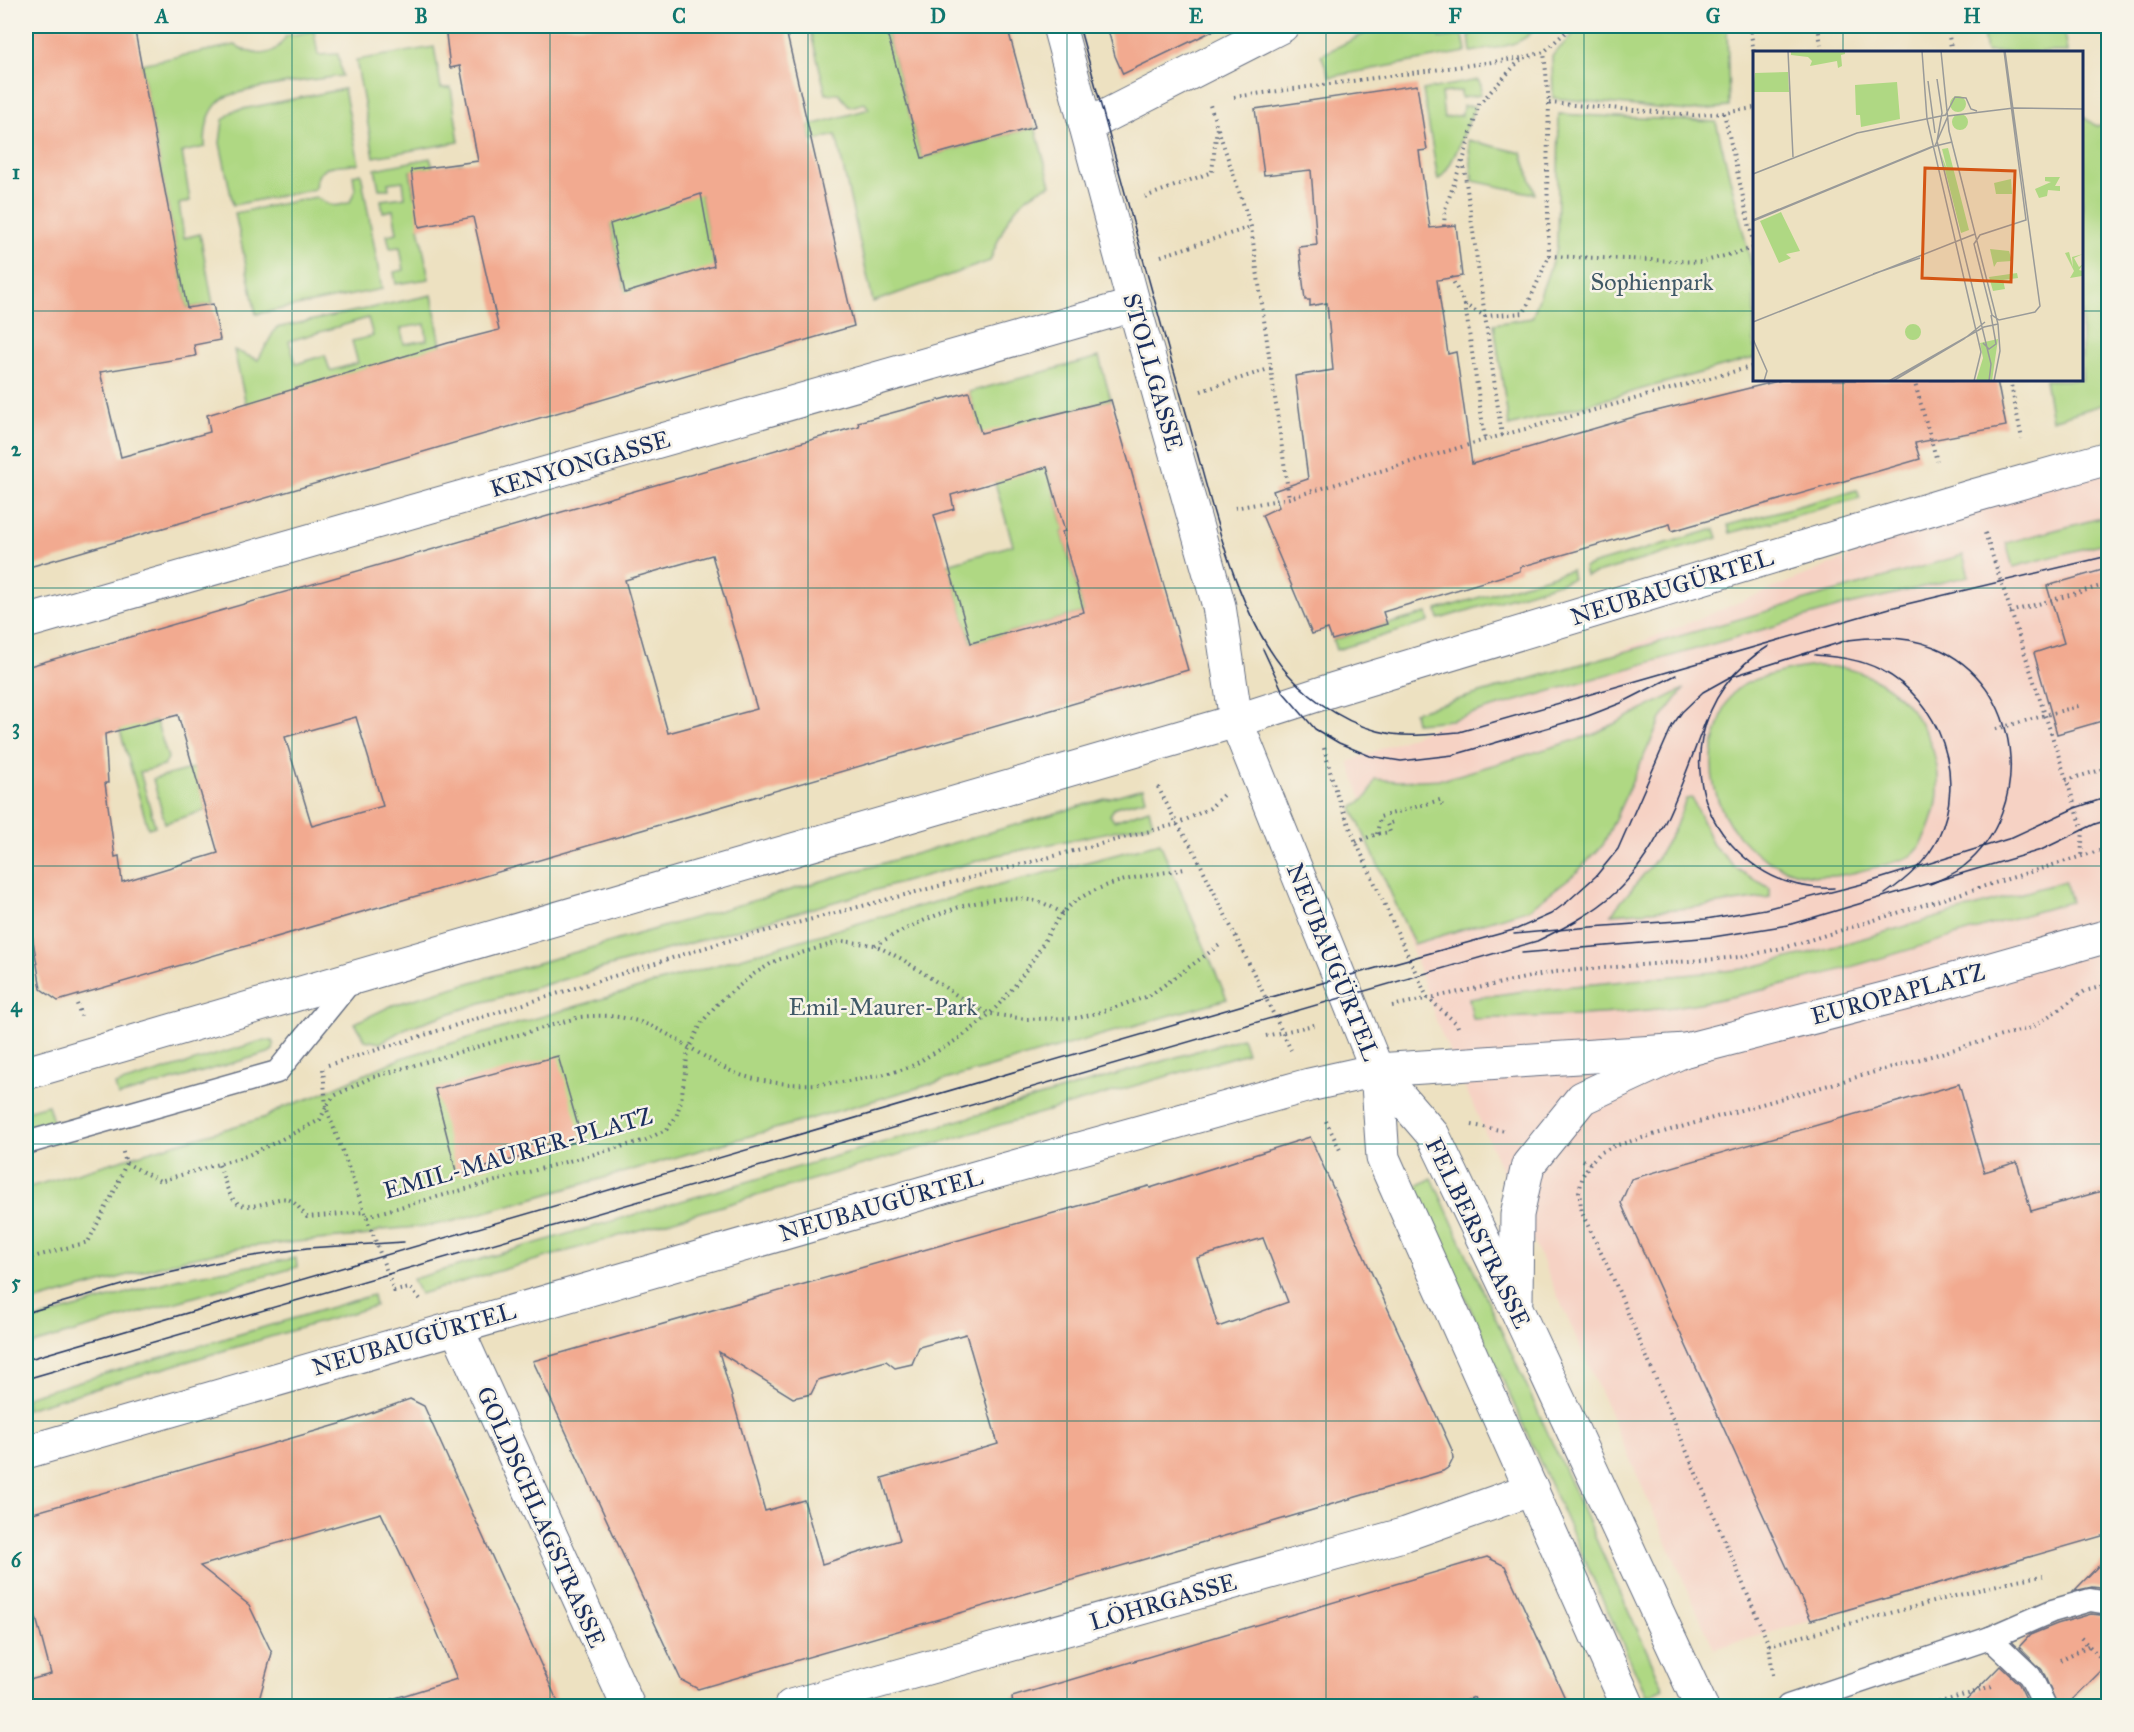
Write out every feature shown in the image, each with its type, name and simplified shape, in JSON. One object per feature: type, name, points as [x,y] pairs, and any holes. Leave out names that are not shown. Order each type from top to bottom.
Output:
[{"type":"main road","name":"STOLLGASSE","points":[[1059,26],[1134,305],[1219,606],[1236,721]]},
{"type":"main road","points":[[1086,126],[1282,26]]},
{"type":"main road","name":"KENYONGASSE","points":[[26,622],[1134,305]]},
{"type":"main road","name":"NEUBAUGÜRTEL","points":[[26,1073],[1236,721],[1973,496],[2109,458]]},
{"type":"main road","name":"NEUBAUGÜRTEL","points":[[26,1452],[1262,1097],[1377,1070],[1236,721]]},
{"type":"main road","name":"EUROPAPLATZ","points":[[1516,1308],[1517,1215],[1528,1165],[1582,1098],[1686,1050],[1907,993],[2109,936]]},
{"type":"main road","name":"EUROPAPLATZ","points":[[1377,1070],[1686,1050]]},
{"type":"main road","points":[[1377,1070],[1383,1158],[1628,1707]]},
{"type":"main road","name":"FELBERSTRASSE","points":[[1377,1070],[1433,1136],[1516,1308],[1701,1707]]},
{"type":"main road","name":"GOLDSCHLAGSTRASSE","points":[[456,1327],[628,1707]]},
{"type":"main road","name":"LÖHRGASSE","points":[[791,1707],[1406,1534],[1532,1489]]},
{"type":"lane","points":[[26,1143],[277,1072],[354,977]]},
{"type":"lane","points":[[1788,1707],[1990,1638],[2052,1611],[2090,1600],[2109,1603]]},
{"type":"lane","points":[[1990,1638],[2030,1676],[2045,1707]]},
{"type":"path","points":[[1232,97],[1522,58],[1544,52],[1572,26]]},
{"type":"path","points":[[1750,26],[1754,51]]},
{"type":"path","points":[[1818,26],[1822,51]]},
{"type":"path","points":[[1947,26],[1952,51]]},
{"type":"path","points":[[1465,304],[1485,316],[1524,313],[1549,256],[1547,172],[1549,103],[1544,52]]},
{"type":"path","points":[[1444,226],[1445,209],[1463,161],[1479,104],[1522,58]]},
{"type":"path","points":[[1208,100],[1251,227],[1289,498]]},
{"type":"path","points":[[1549,103],[1693,115],[1753,108]]},
{"type":"path","points":[[1724,113],[1753,238]]},
{"type":"path","points":[[1144,197],[1212,172],[1217,127]]},
{"type":"path","points":[[1463,161],[1502,436]]},
{"type":"path","points":[[1161,256],[1251,227]]},
{"type":"path","points":[[1549,256],[1702,262],[1753,248]]},
{"type":"path","points":[[1451,278],[1465,304],[1485,440]]},
{"type":"path","points":[[1235,508],[1289,498],[1485,440],[1753,367]]},
{"type":"path","points":[[1201,391],[1272,368]]},
{"type":"path","points":[[1914,381],[1937,462]]},
{"type":"path","points":[[2010,381],[2022,439]]},
{"type":"path","points":[[1973,496],[2083,830],[2081,858]]},
{"type":"path","points":[[2010,612],[2109,584]]},
{"type":"path","points":[[1996,729],[2082,705]]},
{"type":"path","points":[[1324,748],[1336,793],[1356,843],[1427,997],[1457,1024]]},
{"type":"path","points":[[2066,780],[2109,768]]},
{"type":"path","points":[[1158,787],[1194,851],[1283,1032]]},
{"type":"path","points":[[1377,834],[1380,817],[1440,800],[1442,805]]},
{"type":"path","points":[[1177,824],[1190,819]]},
{"type":"path","points":[[1356,843],[1377,834],[1390,832],[1387,824],[1393,822]]},
{"type":"path","name":"EMIL-MAURER-PLATZ","points":[[456,1327],[413,1294],[410,1288],[394,1292],[326,1107],[323,1066],[720,943],[1177,824]]},
{"type":"path","points":[[1266,1036],[1427,997],[1554,972],[1740,957],[1787,947],[2109,848]]},
{"type":"path","points":[[126,1163],[160,1181],[246,1156],[320,1120],[334,1096],[370,1078],[580,1017],[598,1015],[631,1018],[670,1035],[715,1064],[746,1077],[789,1084],[825,1083],[906,1068],[968,1034],[991,1014],[1021,977],[1071,904],[1103,887],[1133,877],[1185,869]]},
{"type":"path","points":[[874,945],[934,916],[978,903],[1003,899],[1026,900],[1043,903],[1063,913]]},
{"type":"path","name":"EMIL-MAURER-PLATZ","points":[[366,1214],[646,1140],[667,1129],[676,1117],[690,1048],[702,1022],[719,1002],[754,974],[777,960],[842,941],[874,945],[902,959],[973,1006],[991,1014],[1026,1019],[1078,1018],[1149,996],[1221,944]]},
{"type":"path","points":[[1773,1678],[1769,1645],[1613,1278],[1582,1213],[1579,1192],[1583,1175],[1600,1153],[1614,1146],[2033,1027],[2085,991],[2109,985]]},
{"type":"path","points":[[1545,1146],[1590,1163]]},
{"type":"path","points":[[219,1164],[231,1198],[242,1206],[255,1207],[282,1198],[291,1200],[307,1217],[366,1214]]},
{"type":"path","points":[[1769,1645],[2016,1580],[2051,1575]]},
{"type":"path","points":[[2090,1645],[2109,1665]]},
{"type":"path","points":[[1927,1707],[2030,1676]]},
{"type":"shaded area","points":[[2108,451],[2108,1534],[1714,1649],[1438,1026],[1349,762]]},
{"type":"green space","points":[[669,26],[721,300],[632,324],[610,224],[660,35]]},
{"type":"green space","points":[[809,26],[885,26],[922,158],[1035,127],[1051,185],[1027,198],[1018,206],[1005,225],[990,261],[873,302],[836,135],[812,141],[808,126],[869,109],[865,103],[850,107],[838,93],[826,94]]},
{"type":"green space","points":[[1380,26],[1440,26],[1440,38],[1463,35],[1466,52],[1330,77],[1321,55]]},
{"type":"green space","points":[[1472,26],[1538,26],[1516,43],[1471,52],[1469,35],[1473,34]]},
{"type":"green space","points":[[1581,26],[1727,26],[1729,107],[1689,111],[1553,98],[1552,56]]},
{"type":"green space","points":[[1982,26],[2063,26],[2067,51],[1986,51]]},
{"type":"green space","points":[[314,31],[318,55],[338,54],[342,76],[278,85],[229,96],[216,105],[210,115],[206,127],[205,147],[182,152],[190,201],[179,204],[184,238],[200,234],[213,304],[187,308],[141,64],[235,45],[250,52],[264,54],[276,49],[286,36]]},
{"type":"green space","points":[[434,47],[441,88],[451,88],[459,142],[374,157],[356,60]]},
{"type":"green space","points":[[1478,80],[1481,85],[1480,95],[1461,98],[1461,91],[1441,93],[1444,118],[1462,115],[1463,106],[1475,106],[1454,156],[1438,180],[1423,90]]},
{"type":"green space","points":[[344,89],[359,164],[336,165],[324,169],[316,180],[315,189],[233,205],[220,143],[223,120],[233,111]]},
{"type":"green space","name":"Sophienpark","points":[[1559,114],[1716,122],[1753,271],[1753,358],[1509,426],[1494,324],[1532,318],[1557,248]]},
{"type":"green space","points":[[2083,117],[2096,126],[2108,124],[2108,403],[2052,420],[2045,381],[2083,381]]},
{"type":"green space","points":[[1468,140],[1522,153],[1535,194],[1473,181]]},
{"type":"green space","points":[[430,158],[433,168],[464,163],[471,209],[419,227],[429,279],[396,284],[394,272],[404,270],[400,247],[390,248],[387,235],[397,233],[393,210],[383,212],[381,200],[405,197],[403,181],[388,183],[389,189],[379,189],[375,169]],"holes":[[[428,168],[432,193],[414,196],[410,171]]]},
{"type":"green space","points":[[361,173],[382,289],[256,314],[235,213],[316,197],[332,205],[345,204],[350,202],[355,190],[353,175]]},
{"type":"green space","points":[[432,295],[441,346],[246,404],[234,350],[258,360],[276,328]],"holes":[[[368,318],[373,336],[352,341],[358,363],[330,371],[325,355],[296,364],[289,341]],[[425,324],[427,340],[404,344],[401,328]]]},
{"type":"green space","points":[[1099,357],[1111,400],[1034,420],[1065,531],[1062,532],[1084,612],[971,643],[948,564],[1013,545],[969,392]]},
{"type":"green space","points":[[1857,490],[1860,498],[1730,533],[1728,525]]},
{"type":"green space","points":[[2108,516],[2108,542],[2013,567],[2006,543]]},
{"type":"green space","points":[[1715,529],[1718,538],[1586,576],[1584,567]]},
{"type":"green space","points":[[1963,555],[1969,576],[1840,607],[1451,720],[1416,723],[1414,712]]},
{"type":"green space","points":[[1571,570],[1573,579],[1439,619],[1437,610]]},
{"type":"green space","points":[[1427,613],[1429,622],[1336,650],[1333,640]]},
{"type":"green space","points":[[1817,666],[1850,670],[1880,682],[1897,695],[1923,727],[1937,766],[1938,787],[1936,808],[1930,827],[1924,840],[1911,856],[1889,864],[1842,875],[1811,875],[1783,868],[1759,855],[1738,836],[1723,812],[1714,786],[1712,757],[1718,728],[1729,699],[1735,691],[1751,681],[1786,671]]},
{"type":"green space","points":[[1684,689],[1661,719],[1603,845],[1576,873],[1529,909],[1414,944],[1352,808],[1368,796],[1375,779],[1398,781],[1445,779],[1592,735]]},
{"type":"green space","points":[[141,716],[145,724],[156,721],[168,758],[164,766],[140,772],[155,826],[148,828],[119,727]]},
{"type":"green space","points":[[194,768],[206,810],[165,823],[153,779]]},
{"type":"green space","points":[[1143,788],[1146,799],[1115,807],[1110,815],[1114,821],[1149,809],[1153,823],[998,855],[481,1003],[406,1028],[380,1043],[365,1040],[355,1023],[393,1005]]},
{"type":"green space","points":[[1692,798],[1713,845],[1738,870],[1770,888],[1770,897],[1689,908],[1611,914],[1658,857],[1675,828],[1686,799]]},
{"type":"green space","name":"Emil-Maurer-Park","points":[[1160,843],[1227,999],[454,1221],[429,1226],[381,1230],[370,1235],[244,1247],[185,1259],[26,1304],[26,1188],[266,1117],[284,1107],[316,1096],[401,1058],[890,914]]},
{"type":"green space","points":[[2065,881],[2071,902],[1840,970],[1746,994],[1643,1011],[1473,1019],[1469,999],[1524,991],[1744,969],[1829,948]]},
{"type":"green space","points":[[1242,1038],[1247,1053],[420,1294],[413,1279]]},
{"type":"green space","points":[[265,1040],[272,1041],[274,1044],[273,1050],[268,1053],[118,1096],[115,1085]]},
{"type":"green space","points":[[48,1105],[55,1128],[27,1136],[26,1111]]},
{"type":"green space","points":[[1432,1178],[1664,1689],[1647,1697],[1415,1187]]},
{"type":"green space","points":[[296,1258],[297,1267],[26,1346],[26,1322],[180,1278]]},
{"type":"green space","points":[[373,1295],[375,1306],[26,1409],[26,1397]]},
{"type":"building","points":[[26,26],[134,26],[187,308],[213,304],[220,340],[194,345],[196,356],[100,372],[121,457],[210,432],[207,415],[499,330],[473,217],[419,227],[411,170],[478,161],[460,66],[450,68],[445,26],[785,26],[854,326],[26,568]],"holes":[[[701,194],[714,266],[625,293],[610,224]]]},
{"type":"building","points":[[885,26],[1007,26],[1035,127],[922,158]]},
{"type":"building","points":[[1107,26],[1223,26],[1123,74],[1115,56]]},
{"type":"building","points":[[1417,85],[1427,150],[1419,151],[1430,228],[1456,225],[1462,276],[1437,280],[1448,354],[1456,352],[1472,464],[1644,414],[1778,381],[1997,381],[2006,426],[1915,443],[1920,459],[1672,531],[1670,524],[1520,567],[1520,571],[1383,612],[1387,624],[1332,640],[1328,629],[1312,634],[1262,515],[1279,507],[1273,491],[1308,479],[1295,376],[1333,370],[1327,303],[1310,306],[1310,300],[1305,300],[1299,247],[1317,245],[1311,170],[1264,175],[1255,109]]},
{"type":"building","points":[[969,392],[981,433],[1111,400],[1188,670],[58,1001],[41,989],[26,898],[26,667],[859,426],[858,422]],"holes":[[[1047,467],[1084,612],[971,643],[934,515],[954,509],[951,495]],[[712,555],[757,709],[668,733],[625,580]],[[178,715],[218,853],[122,882],[119,856],[115,857],[105,783],[108,783],[105,734]],[[356,717],[383,806],[312,826],[285,737]]]},
{"type":"building","points":[[2109,568],[2109,719],[2057,734],[2034,653],[2064,643],[2047,586]]},
{"type":"building","points":[[558,1056],[582,1140],[457,1175],[435,1089]]},
{"type":"building","points":[[1959,1084],[1984,1172],[2017,1162],[2031,1211],[2109,1189],[2109,1534],[1811,1620],[1621,1203],[1631,1179]]},
{"type":"building","points":[[1310,1137],[1452,1450],[1453,1459],[1449,1467],[1443,1471],[1269,1523],[698,1689],[681,1680],[533,1361],[1149,1186],[1150,1188]],"holes":[[[1263,1238],[1288,1302],[1218,1327],[1197,1258]],[[966,1334],[998,1444],[882,1478],[900,1540],[822,1564],[804,1500],[765,1511],[719,1352],[793,1398],[811,1394],[818,1380],[886,1361],[895,1368],[912,1364],[919,1347]]]},
{"type":"building","points":[[410,1399],[424,1406],[560,1707],[393,1707],[392,1699],[457,1679],[429,1613],[381,1513],[200,1566],[249,1605],[272,1653],[257,1707],[26,1707],[26,1681],[51,1674],[26,1580],[26,1515],[340,1424]]},
{"type":"building","points":[[2109,1555],[2109,1589],[2092,1587],[2074,1591]]},
{"type":"building","points":[[1487,1557],[1505,1566],[1569,1707],[1478,1707],[1474,1697],[1450,1707],[1013,1707],[1012,1697]]},
{"type":"building","points":[[2091,1614],[2109,1616],[2109,1663],[2065,1707],[2058,1707],[2042,1670],[2019,1647],[2030,1635]]},
{"type":"building","points":[[2000,1666],[2019,1684],[2030,1707],[1960,1707]]},
{"type":"tram line","points":[[1079,26],[1216,520],[1239,589],[1269,649],[1288,674],[1310,695],[1348,720],[1377,731],[1400,735],[1459,732],[1890,608],[2108,556]]},
{"type":"tram line","points":[[26,1360],[1250,1003],[1517,929],[1551,914],[1567,902],[1596,876],[1618,849],[1672,726],[1682,712],[1703,692],[1730,677],[1848,640],[1892,638],[1924,643],[1934,647],[1964,664],[1986,688],[2002,717],[2009,749],[2009,781],[2002,813],[1986,842],[1963,867],[1930,884]]},
{"type":"tram line","points":[[1769,646],[1744,664],[1725,686],[1711,711],[1702,738],[1700,765],[1704,793],[1714,820],[1732,845],[1754,865],[1778,879],[1791,883],[1834,888]]},
{"type":"tram line","points":[[1263,649],[1283,692],[1315,729],[1339,743],[1370,756],[1401,761],[1453,755],[1588,716],[1621,703],[1676,675]]},
{"type":"tram line","points":[[1815,655],[1865,663],[1881,670],[1902,684],[1919,701],[1933,721],[1943,743],[1949,766],[1950,790],[1946,815],[1938,838],[1915,869],[1885,894]]},
{"type":"tram line","points":[[26,1379],[1537,941],[1597,908],[1632,875],[1647,855],[1670,812],[1706,720]]},
{"type":"tram line","points":[[1514,934],[1706,919],[1765,909],[1866,883],[2008,839],[2075,808],[2108,797]]},
{"type":"tram line","points":[[1522,953],[1713,937],[1788,925],[2041,850],[2108,820]]},
{"type":"tram line","points":[[26,1313],[150,1277],[233,1259],[307,1248],[404,1242]]}]
